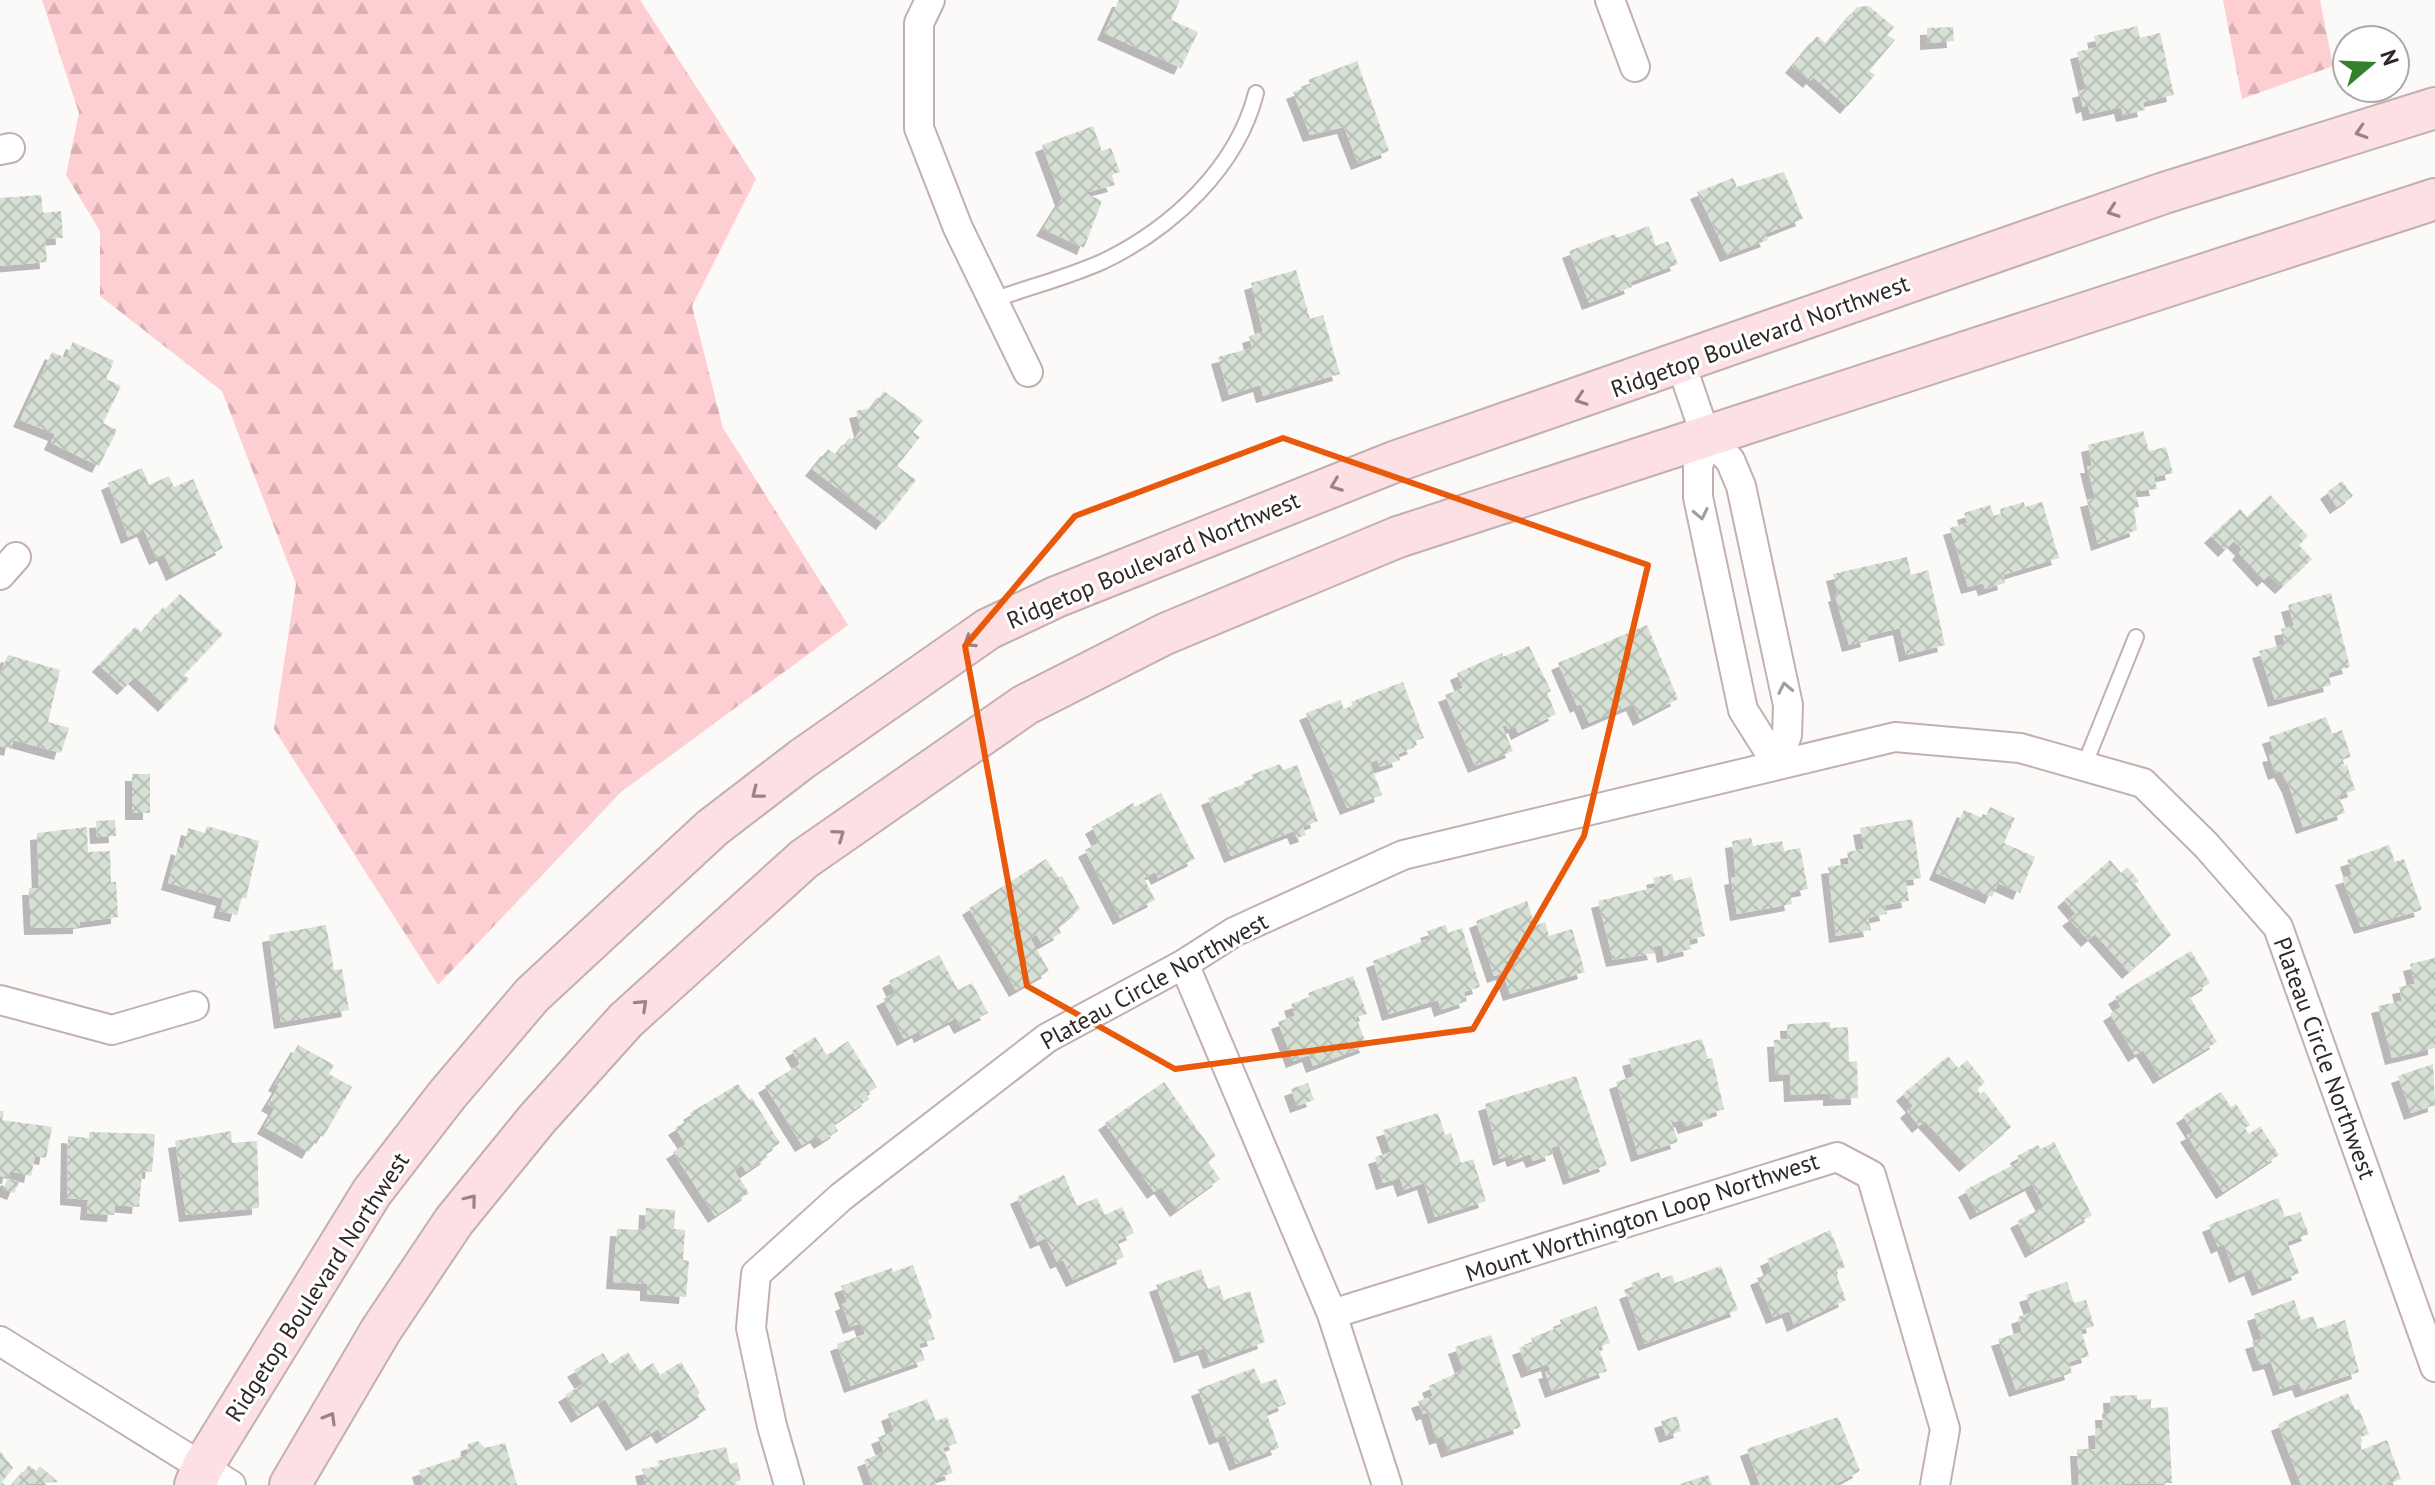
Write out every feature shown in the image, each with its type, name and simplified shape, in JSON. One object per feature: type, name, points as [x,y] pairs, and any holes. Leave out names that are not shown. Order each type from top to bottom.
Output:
[{"type":"main road","name":"Ridgetop Boulevard Northwest","points":[[210,1479],[372,1192],[447,1095],[532,995],[712,828],[802,759],[988,629],[1056,597],[1394,462],[2164,193],[2435,108]]},
{"type":"main road","points":[[290,1485],[381,1330],[446,1233],[537,1119],[626,1020],[804,859],[1025,705],[1165,634],[1398,537],[2432,199]]},
{"type":"street","points":[[930,0],[919,23],[919,128],[958,228],[1028,372]]},
{"type":"street","points":[[1610,0],[1635,67]]},
{"type":"street","points":[[1681,364],[1706,437],[1730,460],[1745,502],[1788,705],[1787,735],[1777,764]]},
{"type":"street","points":[[1706,437],[1698,467],[1698,497],[1743,710],[1777,764]]},
{"type":"street","name":"Plateau Circle Northwest","points":[[789,1485],[772,1426],[751,1328],[756,1274],[841,1197],[1047,1038],[1184,964],[1234,932],[1403,855],[1895,737],[2020,748],[2143,783],[2206,845],[2278,927],[2435,1367]]},
{"type":"street","points":[[1184,964],[1332,1314],[1387,1485]]},
{"type":"street","points":[[0,1000],[112,1030],[194,1006]]},
{"type":"street","name":"Mount Worthington Loop Northwest","points":[[1332,1314],[1837,1157],[1871,1175],[1945,1429],[1935,1485]]},
{"type":"street","points":[[0,1341],[210,1479]]},
{"type":"lane","points":[[993,300],[1103,261],[1145,237],[1180,210],[1223,164],[1250,116],[1256,93]]},
{"type":"lane","points":[[2084,766],[2136,637]]},
{"type":"highlighted area","points":[[1283,438],[1648,565],[1584,836],[1473,1029],[1175,1069],[1027,986],[965,646],[1075,516]]},
{"type":"green space","points":[[42,0],[640,0],[756,179],[692,306],[723,428],[848,625],[621,792],[438,985],[274,729],[296,584],[222,391],[100,296],[100,231],[66,175],[79,113]]},
{"type":"green space","points":[[2223,0],[2320,0],[2331,67],[2242,99]]},
{"type":"building","points":[[1119,0],[1180,0],[1171,20],[1198,32],[1181,68],[1104,33]]},
{"type":"building","points":[[1869,6],[1894,27],[1887,35],[1895,40],[1869,71],[1875,75],[1847,107],[1813,77],[1810,81],[1792,66],[1817,36],[1826,44],[1857,7]]},
{"type":"building","points":[[2137,26],[2140,38],[2160,33],[2174,95],[2143,102],[2145,110],[2123,115],[2121,107],[2090,114],[2088,105],[2083,107],[2079,91],[2086,89],[2077,52],[2097,47],[2094,36]]},
{"type":"building","points":[[1953,27],[1954,41],[1927,43],[1927,28]]},
{"type":"building","points":[[1357,61],[1389,151],[1358,163],[1344,127],[1310,135],[1293,92],[1311,85],[1308,80]]},
{"type":"building","points":[[1093,126],[1102,151],[1111,148],[1120,172],[1111,175],[1115,185],[1084,193],[1102,201],[1084,248],[1043,229],[1062,199],[1042,145]]},
{"type":"building","points":[[1784,172],[1803,219],[1765,234],[1768,240],[1727,255],[1697,192],[1733,178],[1737,187]]},
{"type":"building","points":[[41,195],[43,213],[61,211],[63,238],[45,239],[47,262],[0,266],[0,198]]},
{"type":"building","points":[[1649,226],[1656,246],[1668,241],[1678,264],[1630,282],[1632,287],[1589,303],[1569,251],[1615,234],[1617,238]]},
{"type":"building","points":[[1296,270],[1310,319],[1323,315],[1340,374],[1263,396],[1260,385],[1229,395],[1218,357],[1252,348],[1249,336],[1263,332],[1251,283]]},
{"type":"building","points":[[73,342],[114,361],[106,379],[121,386],[103,423],[117,430],[99,466],[51,443],[55,434],[20,420],[52,352],[66,358]]},
{"type":"building","points":[[884,391],[923,420],[913,432],[920,437],[897,466],[916,480],[883,523],[812,469],[828,449],[836,455],[849,438],[853,440],[861,430],[856,411],[871,408]]},
{"type":"building","points":[[2143,431],[2149,451],[2166,447],[2173,473],[2154,477],[2157,489],[2135,491],[2139,507],[2134,509],[2137,530],[2098,544],[2087,500],[2095,498],[2087,466],[2092,466],[2088,445]]},
{"type":"building","points":[[142,468],[149,485],[169,476],[174,487],[193,479],[223,548],[173,574],[164,554],[156,558],[144,530],[128,537],[108,483]]},
{"type":"building","points":[[2342,481],[2353,496],[2337,507],[2327,492]]},
{"type":"building","points":[[2270,495],[2308,536],[2299,545],[2312,559],[2282,587],[2269,575],[2264,580],[2239,553],[2242,549],[2234,541],[2225,550],[2211,536],[2240,509],[2247,517]]},
{"type":"building","points":[[2024,502],[2025,507],[2042,502],[2059,558],[2003,575],[2005,583],[1985,589],[1983,583],[1968,587],[1950,528],[1967,523],[1964,513],[1990,505],[1994,516],[2001,514],[2000,509]]},
{"type":"building","points":[[1907,557],[1911,575],[1928,570],[1945,645],[1906,655],[1900,628],[1867,636],[1868,640],[1849,645],[1835,595],[1838,594],[1833,574]]},
{"type":"building","points":[[2331,593],[2350,667],[2328,673],[2331,685],[2275,700],[2259,651],[2285,644],[2281,629],[2294,626],[2288,605]]},
{"type":"building","points":[[180,594],[223,634],[184,675],[189,679],[165,705],[135,677],[124,688],[99,665],[135,627],[142,633],[163,607],[166,609]]},
{"type":"building","points":[[1647,625],[1678,699],[1640,719],[1633,704],[1589,723],[1581,704],[1577,706],[1558,663]]},
{"type":"building","points":[[1529,646],[1551,691],[1547,693],[1556,714],[1518,733],[1515,726],[1508,729],[1506,725],[1502,726],[1513,751],[1475,766],[1445,695],[1463,688],[1457,673],[1502,653],[1503,657]]},
{"type":"building","points":[[8,655],[60,670],[48,722],[69,728],[61,753],[13,740],[11,749],[0,746],[0,674]]},
{"type":"building","points":[[1403,682],[1424,738],[1412,742],[1415,747],[1398,754],[1400,760],[1380,767],[1377,760],[1370,763],[1382,795],[1347,808],[1306,713],[1340,700],[1344,709],[1353,706],[1351,702]]},
{"type":"building","points":[[2326,717],[2332,734],[2342,730],[2351,757],[2341,760],[2343,766],[2347,765],[2355,790],[2339,796],[2345,813],[2303,827],[2289,786],[2281,771],[2275,773],[2269,755],[2275,754],[2269,737]]},
{"type":"building","points":[[1280,764],[1283,770],[1297,765],[1318,821],[1303,827],[1306,835],[1297,838],[1294,831],[1231,856],[1208,798],[1254,780],[1251,775]]},
{"type":"building","points":[[132,774],[150,774],[150,813],[132,813]]},
{"type":"building","points":[[1161,793],[1195,859],[1158,878],[1155,872],[1144,878],[1155,900],[1120,918],[1085,850],[1100,842],[1092,827],[1133,803],[1135,807]]},
{"type":"building","points":[[1990,807],[2015,818],[2004,843],[2035,857],[2020,893],[1998,883],[1992,897],[1936,873],[1964,810],[1985,819]]},
{"type":"building","points":[[1912,819],[1921,878],[1906,880],[1909,901],[1885,905],[1887,914],[1868,918],[1871,930],[1836,936],[1828,867],[1849,864],[1847,852],[1864,849],[1860,828]]},
{"type":"building","points":[[115,820],[116,836],[97,837],[96,821]]},
{"type":"building","points":[[207,826],[259,841],[246,899],[242,897],[237,915],[220,911],[223,899],[168,883],[178,847],[183,849],[188,828],[205,833]]},
{"type":"building","points":[[87,827],[88,852],[110,851],[111,882],[116,882],[118,917],[80,922],[80,927],[31,928],[29,888],[39,888],[37,833]]},
{"type":"building","points":[[1751,838],[1753,846],[1782,841],[1784,851],[1800,848],[1808,889],[1790,892],[1792,904],[1737,914],[1731,878],[1736,877],[1732,841]]},
{"type":"building","points":[[2389,845],[2395,862],[2404,859],[2422,910],[2361,927],[2342,878],[2352,875],[2347,860]]},
{"type":"building","points":[[1046,859],[1059,878],[1062,876],[1080,909],[1058,927],[1061,933],[1042,944],[1036,934],[1030,938],[1049,971],[1016,990],[969,908]]},
{"type":"building","points":[[2110,860],[2121,873],[2127,867],[2139,881],[2135,884],[2171,935],[2129,972],[2095,934],[2088,940],[2069,919],[2076,914],[2064,900]]},
{"type":"building","points":[[1672,874],[1674,881],[1691,877],[1705,936],[1689,940],[1691,949],[1664,956],[1662,945],[1653,947],[1655,953],[1613,960],[1598,901],[1656,887],[1653,878]]},
{"type":"building","points":[[1527,901],[1535,926],[1545,922],[1549,936],[1572,929],[1585,972],[1510,994],[1503,973],[1494,976],[1476,921]]},
{"type":"building","points":[[326,925],[334,970],[342,969],[349,1010],[281,1022],[269,935]]},
{"type":"building","points":[[1446,925],[1448,933],[1462,928],[1480,987],[1464,992],[1467,1001],[1441,1010],[1438,1000],[1389,1014],[1373,961],[1430,938],[1427,931]]},
{"type":"building","points":[[2191,951],[2210,983],[2189,996],[2217,1042],[2160,1077],[2143,1050],[2135,1055],[2110,1014],[2121,1007],[2115,997]]},
{"type":"building","points":[[939,955],[958,990],[972,983],[988,1013],[961,1027],[956,1018],[921,1036],[919,1031],[904,1039],[883,999],[895,993],[889,981]]},
{"type":"building","points":[[2435,958],[2435,1048],[2392,1058],[2378,1006],[2402,1001],[2399,987],[2415,984],[2410,964]]},
{"type":"building","points":[[1353,976],[1367,1014],[1356,1017],[1367,1046],[1313,1066],[1309,1055],[1293,1061],[1278,1022],[1295,1016],[1291,1004],[1310,997],[1308,993]]},
{"type":"building","points":[[1830,1022],[1830,1028],[1848,1027],[1849,1062],[1857,1061],[1858,1098],[1830,1099],[1830,1093],[1791,1095],[1790,1074],[1776,1075],[1774,1040],[1788,1039],[1787,1024]]},
{"type":"building","points":[[815,1037],[827,1055],[848,1041],[877,1087],[866,1094],[869,1099],[834,1124],[838,1131],[821,1142],[817,1136],[802,1145],[765,1086],[800,1064],[792,1051]]},
{"type":"building","points":[[1702,1039],[1708,1059],[1712,1058],[1724,1109],[1709,1114],[1710,1119],[1685,1127],[1682,1120],[1674,1122],[1670,1118],[1678,1142],[1638,1155],[1616,1082],[1634,1076],[1629,1059]]},
{"type":"building","points":[[298,1045],[334,1065],[329,1074],[352,1087],[323,1137],[319,1135],[309,1152],[264,1127],[275,1108],[268,1104],[279,1086],[275,1084]]},
{"type":"building","points":[[1948,1056],[1958,1068],[1967,1060],[1985,1082],[1977,1089],[1980,1094],[1984,1091],[2011,1127],[1966,1165],[1925,1121],[1919,1126],[1907,1111],[1913,1106],[1903,1094]]},
{"type":"building","points":[[2433,1064],[2435,1105],[2411,1113],[2398,1076]]},
{"type":"building","points":[[1576,1076],[1607,1165],[1570,1178],[1559,1145],[1551,1148],[1553,1154],[1533,1161],[1530,1154],[1514,1160],[1512,1154],[1500,1159],[1485,1104]]},
{"type":"building","points":[[1164,1082],[1216,1156],[1208,1162],[1220,1179],[1177,1210],[1161,1187],[1154,1192],[1105,1123]]},
{"type":"building","points":[[1308,1083],[1314,1100],[1297,1106],[1291,1089]]},
{"type":"building","points":[[738,1084],[749,1100],[752,1098],[780,1143],[765,1153],[768,1157],[746,1172],[742,1165],[734,1170],[749,1193],[715,1216],[673,1152],[686,1144],[675,1128],[693,1117],[690,1113]]},
{"type":"building","points":[[2221,1092],[2231,1107],[2236,1104],[2250,1125],[2245,1128],[2249,1134],[2260,1126],[2279,1155],[2223,1192],[2187,1135],[2193,1132],[2183,1116]]},
{"type":"building","points":[[0,1111],[4,1111],[2,1120],[52,1127],[46,1158],[35,1156],[31,1176],[10,1171],[9,1177],[0,1176]]},
{"type":"building","points":[[1438,1113],[1445,1135],[1451,1133],[1461,1163],[1473,1159],[1486,1201],[1435,1217],[1424,1183],[1404,1190],[1400,1178],[1383,1183],[1375,1157],[1391,1152],[1383,1130]]},
{"type":"building","points":[[231,1131],[232,1143],[257,1141],[259,1208],[186,1215],[175,1141]]},
{"type":"building","points":[[89,1132],[155,1134],[152,1172],[142,1171],[139,1207],[115,1205],[114,1215],[87,1213],[88,1200],[67,1198],[68,1136],[89,1138]]},
{"type":"building","points":[[2054,1142],[2092,1215],[2032,1251],[2017,1221],[2044,1207],[2032,1184],[1977,1213],[1965,1190],[2019,1162],[2017,1156],[2038,1145],[2041,1149]]},
{"type":"building","points":[[1064,1175],[1077,1206],[1097,1198],[1105,1215],[1122,1207],[1134,1233],[1117,1241],[1124,1257],[1073,1280],[1063,1260],[1057,1262],[1046,1238],[1037,1242],[1017,1197]]},
{"type":"building","points":[[8,1178],[19,1182],[14,1193],[3,1189]]},
{"type":"building","points":[[2278,1198],[2285,1217],[2300,1212],[2309,1234],[2287,1242],[2299,1273],[2259,1289],[2251,1269],[2236,1276],[2224,1244],[2218,1247],[2209,1225]]},
{"type":"building","points":[[646,1208],[675,1210],[674,1229],[685,1230],[683,1260],[689,1261],[686,1297],[647,1294],[647,1284],[613,1282],[617,1229],[645,1230]]},
{"type":"building","points":[[1830,1230],[1845,1267],[1835,1271],[1846,1300],[1794,1325],[1789,1311],[1773,1317],[1757,1278],[1772,1272],[1767,1259]]},
{"type":"building","points":[[913,1265],[932,1318],[928,1320],[935,1339],[919,1344],[925,1360],[851,1386],[837,1344],[865,1334],[861,1323],[850,1327],[842,1304],[847,1302],[841,1286],[892,1268],[893,1272]]},
{"type":"building","points":[[1721,1266],[1738,1310],[1645,1344],[1626,1292],[1634,1289],[1631,1283],[1659,1272],[1661,1279],[1672,1275],[1675,1283]]},
{"type":"building","points":[[1201,1269],[1208,1289],[1219,1285],[1224,1300],[1250,1291],[1265,1342],[1210,1362],[1205,1348],[1181,1356],[1156,1285]]},
{"type":"building","points":[[2067,1282],[2074,1303],[2086,1300],[2094,1326],[2081,1330],[2089,1356],[2069,1362],[2072,1373],[2016,1390],[1998,1339],[2022,1332],[2018,1317],[2032,1312],[2026,1295]]},
{"type":"building","points":[[2294,1300],[2301,1320],[2313,1316],[2318,1329],[2345,1320],[2359,1372],[2302,1391],[2299,1383],[2280,1389],[2271,1362],[2260,1365],[2252,1342],[2262,1339],[2254,1314]]},
{"type":"building","points":[[1596,1306],[1610,1343],[1598,1347],[1607,1371],[1552,1391],[1545,1372],[1550,1371],[1548,1364],[1528,1371],[1519,1348],[1533,1343],[1531,1338],[1562,1326],[1560,1320]]},
{"type":"building","points":[[1491,1335],[1521,1427],[1448,1451],[1443,1436],[1436,1438],[1428,1412],[1423,1414],[1418,1401],[1433,1396],[1429,1386],[1463,1370],[1455,1347]]},
{"type":"building","points":[[628,1352],[640,1371],[653,1363],[660,1375],[681,1362],[700,1393],[697,1395],[706,1410],[663,1437],[658,1429],[633,1444],[605,1399],[578,1416],[565,1395],[583,1384],[574,1370],[603,1353],[610,1364]]},
{"type":"building","points":[[1254,1368],[1261,1384],[1276,1379],[1286,1404],[1266,1412],[1279,1448],[1236,1464],[1225,1435],[1216,1438],[1198,1389]]},
{"type":"building","points":[[2348,1393],[2355,1410],[2359,1409],[2369,1434],[2361,1437],[2361,1450],[2387,1440],[2401,1479],[2385,1485],[2301,1485],[2278,1424]]},
{"type":"building","points":[[2137,1395],[2137,1400],[2151,1399],[2151,1408],[2168,1407],[2172,1483],[2079,1485],[2077,1449],[2096,1449],[2095,1429],[2103,1428],[2102,1413],[2111,1413],[2110,1396]]},
{"type":"building","points":[[927,1399],[936,1421],[947,1417],[957,1443],[943,1448],[953,1473],[934,1479],[937,1485],[873,1485],[864,1460],[884,1452],[878,1437],[894,1431],[888,1414]]},
{"type":"building","points":[[1677,1416],[1681,1431],[1666,1436],[1661,1421]]},
{"type":"building","points":[[1838,1417],[1860,1471],[1834,1485],[1760,1485],[1747,1449]]},
{"type":"building","points":[[478,1441],[485,1448],[505,1443],[517,1485],[423,1485],[419,1470],[467,1455],[468,1444]]},
{"type":"building","points":[[726,1447],[730,1464],[737,1462],[741,1480],[736,1482],[737,1485],[646,1485],[642,1469],[659,1466],[657,1461]]},
{"type":"building","points":[[0,1451],[13,1468],[2,1482],[5,1485],[0,1485]]},
{"type":"building","points":[[29,1465],[36,1471],[40,1466],[58,1482],[12,1485]]},
{"type":"building","points":[[1708,1475],[1712,1485],[1680,1485],[1680,1484]]}]
